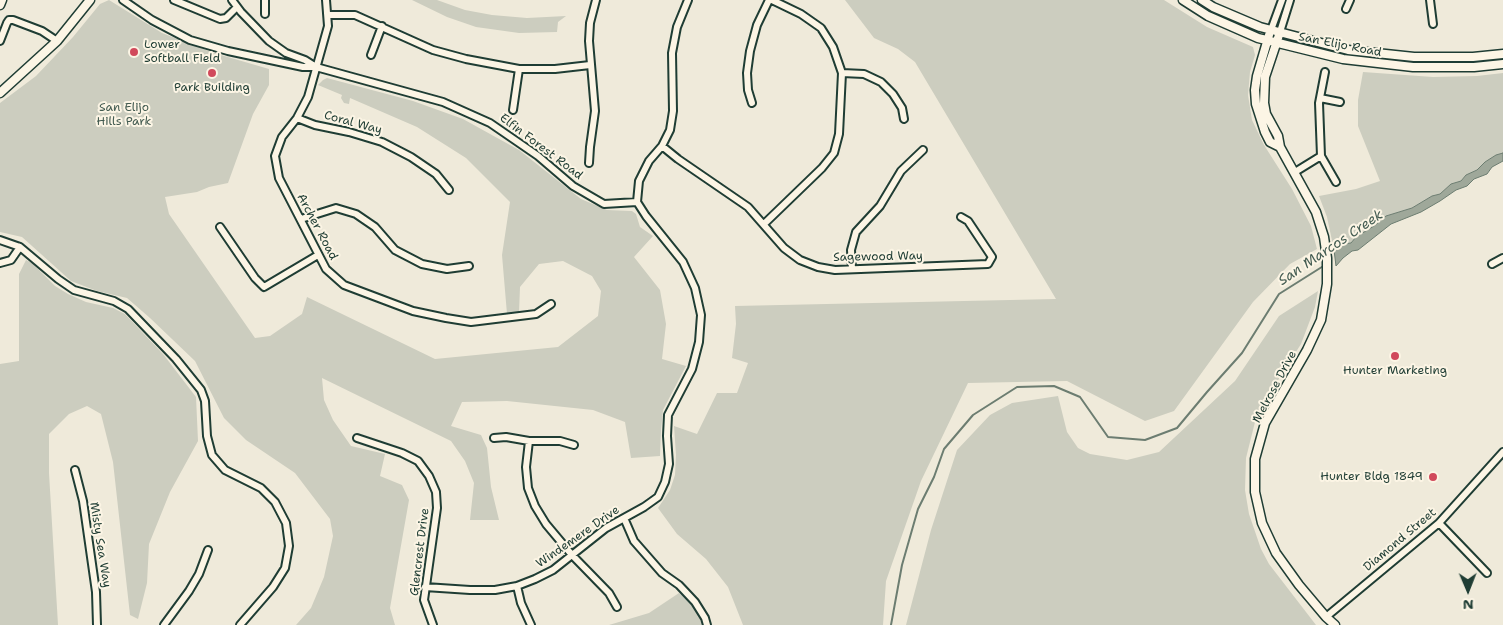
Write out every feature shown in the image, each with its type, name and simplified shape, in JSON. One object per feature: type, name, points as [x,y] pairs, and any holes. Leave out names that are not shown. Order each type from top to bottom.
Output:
[{"type":"main road","points":[[0,5],[2,0]]},
{"type":"main road","points":[[0,93],[57,40],[90,0]]},
{"type":"main road","name":"San Elijo Road","points":[[1183,0],[1208,16],[1272,41],[1343,59],[1398,66],[1474,67],[1503,64]]},
{"type":"main road","name":"San Elijo Road","points":[[1202,0],[1240,19],[1271,30],[1348,50],[1400,56],[1473,57],[1503,54]]},
{"type":"main road","name":"Melrose Drive","points":[[1271,30],[1272,41],[1265,78],[1264,103],[1266,114],[1278,136],[1280,147],[1316,212],[1324,237],[1327,284],[1321,320],[1308,350],[1265,423],[1255,459],[1255,492],[1262,523],[1276,553],[1299,586],[1335,625]]},
{"type":"main road","points":[[1272,41],[1280,32]]},
{"type":"street","points":[[124,0],[152,20],[190,40],[228,51],[304,68],[316,67]]},
{"type":"street","points":[[174,0],[220,19],[226,18],[237,7]]},
{"type":"street","points":[[232,0],[270,41],[286,53],[305,60],[316,67]]},
{"type":"street","points":[[265,0],[265,14]]},
{"type":"street","name":"Archer Road","points":[[326,0],[328,16],[325,37],[308,97],[297,118],[282,137],[276,156],[279,178],[326,269],[344,285],[412,311],[470,322],[536,314],[551,304]]},
{"type":"street","points":[[590,163],[590,147],[595,111],[590,65],[590,23],[596,0]]},
{"type":"street","points":[[637,202],[639,181],[649,161],[662,146],[670,130],[672,111],[672,53],[676,28],[688,0]]},
{"type":"street","points":[[752,103],[748,90],[747,73],[750,50],[757,25],[770,0],[801,14],[821,28],[833,47],[842,73],[839,134],[834,153],[822,168],[764,224]]},
{"type":"street","name":"Melrose Drive","points":[[1271,30],[1282,0]]},
{"type":"street","points":[[1280,32],[1290,0]]},
{"type":"street","points":[[1346,9],[1350,0]]},
{"type":"street","points":[[1430,0],[1433,24]]},
{"type":"street","points":[[328,16],[355,15],[433,50],[466,59],[519,69],[555,69],[590,65]]},
{"type":"street","points":[[0,41],[6,23],[9,20],[42,31],[57,40]]},
{"type":"street","points":[[371,55],[382,26]]},
{"type":"street","name":"Elfin Forest Road","points":[[316,67],[443,102],[490,123],[538,156],[573,186],[604,204],[637,202]]},
{"type":"street","points":[[513,110],[519,69]]},
{"type":"street","points":[[1325,72],[1320,98],[1319,132],[1321,156],[1336,182]]},
{"type":"street","points":[[842,73],[864,74],[881,82],[893,94],[902,108],[904,119]]},
{"type":"street","points":[[1320,98],[1340,102]]},
{"type":"street","name":"Coral Way","points":[[297,118],[316,125],[382,142],[436,174],[449,190]]},
{"type":"street","name":"Sagewood Way","points":[[662,146],[748,207],[784,248],[800,260],[818,267],[835,270],[977,266],[988,264],[992,257],[968,221],[961,217]]},
{"type":"street","points":[[852,269],[851,250],[856,232],[880,206],[901,171],[923,150]]},
{"type":"street","points":[[1295,172],[1321,156]]},
{"type":"street","name":"Windemere Drive","points":[[425,587],[495,590],[535,580],[553,570],[606,528],[658,497],[666,482],[669,464],[668,416],[692,369],[699,342],[701,315],[695,288],[683,262],[637,202]]},
{"type":"street","points":[[301,219],[336,208],[363,218],[375,226],[395,250],[422,264],[447,269],[469,266]]},
{"type":"street","points":[[220,226],[255,278],[264,287],[318,255]]},
{"type":"street","points":[[0,240],[20,247],[74,290],[114,301],[128,309],[188,373],[201,390],[205,401],[207,436],[212,455],[225,470],[261,488],[275,502],[286,523],[290,546],[285,568],[272,587],[240,625]]},
{"type":"street","points":[[0,263],[11,260],[20,247]]},
{"type":"street","points":[[1492,264],[1503,258]]},
{"type":"street","points":[[494,438],[506,437],[529,441],[560,441],[574,445]]},
{"type":"street","name":"Glencrest Drive","points":[[357,438],[402,453],[418,461],[429,476],[436,492],[438,508],[424,600],[433,625]]},
{"type":"street","points":[[529,441],[526,467],[535,506],[546,524],[572,555],[609,592],[617,606]]},
{"type":"street","name":"Diamond Street","points":[[1326,617],[1439,523],[1503,452]]},
{"type":"street","name":"Misty Sea Way","points":[[75,470],[83,501],[96,592],[97,625]]},
{"type":"street","points":[[624,518],[634,541],[662,573],[679,585],[695,602],[707,625]]},
{"type":"street","points":[[1439,523],[1488,573]]},
{"type":"street","points":[[164,625],[199,574],[208,550]]},
{"type":"street","points":[[517,586],[521,604],[531,625]]},
{"type":"green space","name":"San Elijo Hills Park","points":[[109,0],[162,33],[214,53],[269,69],[269,85],[253,114],[228,183],[197,192],[165,197],[169,214],[255,338],[270,336],[302,314],[307,297],[435,359],[558,347],[598,316],[601,291],[592,276],[563,261],[539,264],[520,287],[519,313],[507,314],[502,255],[510,202],[466,158],[417,127],[350,98],[349,104],[344,103],[341,98],[342,95],[318,85],[327,78],[413,101],[463,119],[519,150],[581,199],[607,210],[632,211],[636,214],[640,227],[653,236],[634,257],[660,290],[666,324],[662,359],[686,366],[663,410],[660,456],[631,458],[625,422],[593,410],[507,401],[462,402],[451,426],[481,435],[487,448],[491,487],[499,520],[470,520],[474,483],[465,461],[451,441],[322,378],[324,400],[333,420],[351,446],[385,454],[380,476],[402,485],[409,500],[390,608],[395,625],[296,625],[311,608],[324,577],[333,536],[330,519],[295,473],[246,440],[224,418],[195,361],[150,318],[127,298],[97,291],[71,281],[22,237],[0,232],[0,103],[36,76],[73,37],[100,4]]},
{"type":"green space","points":[[412,0],[437,0],[465,10],[492,15],[527,18],[566,16],[558,22],[557,32],[519,33],[476,27],[447,17]]},
{"type":"green space","points":[[845,0],[1164,0],[1207,27],[1253,47],[1255,55],[1250,72],[1248,95],[1252,120],[1264,145],[1292,189],[1311,226],[1317,249],[1290,264],[1253,302],[1174,411],[1145,421],[1067,381],[968,383],[921,481],[886,581],[883,625],[743,625],[728,587],[706,559],[677,534],[658,508],[670,490],[675,475],[674,426],[697,434],[717,393],[737,393],[748,363],[732,358],[736,324],[735,306],[1056,299],[915,62],[898,49],[874,38]]},
{"type":"green space","points":[[1363,72],[1433,77],[1477,76],[1503,73],[1503,153],[1485,162],[1477,170],[1466,175],[1461,181],[1451,184],[1440,194],[1432,196],[1412,208],[1386,216],[1356,237],[1351,243],[1343,244],[1334,250],[1327,217],[1319,196],[1356,189],[1380,181],[1358,126],[1358,100]]},
{"type":"green space","points":[[26,260],[32,263],[55,286],[68,294],[86,302],[113,308],[125,314],[163,354],[196,397],[198,441],[170,492],[149,544],[147,583],[138,619],[130,615],[113,462],[101,414],[87,406],[69,414],[49,434],[49,473],[58,625],[0,625],[0,364],[19,361],[19,274]]},
{"type":"green space","points":[[1318,291],[1315,307],[1301,344],[1275,385],[1255,422],[1246,458],[1245,490],[1249,514],[1261,549],[1269,564],[1316,625],[906,625],[931,530],[957,450],[990,415],[1012,403],[1058,396],[1067,432],[1078,448],[1090,454],[1127,460],[1159,452],[1235,381],[1279,316]]},
{"type":"green space","points":[[679,593],[690,602],[703,625],[609,625],[649,613]]},
{"type":"shaded area","points":[[1503,153],[1503,161],[1492,167],[1487,174],[1474,179],[1467,186],[1456,190],[1421,212],[1391,224],[1358,250],[1352,251],[1336,266],[1334,250],[1343,244],[1351,243],[1356,237],[1386,216],[1412,208],[1432,196],[1440,194],[1451,184],[1461,181],[1466,175],[1477,170],[1485,162]]},
{"type":"waterway","name":"San Marcos Creek","points":[[891,625],[902,565],[918,509],[934,477],[944,449],[973,415],[1017,387],[1054,386],[1080,397],[1108,437],[1145,440],[1177,428],[1242,353],[1279,294],[1325,265]]},
{"type":"place","name":"Lower Softball Field","points":[[134,52]]},
{"type":"place","name":"Park Building","points":[[212,73]]},
{"type":"place","name":"Hunter Marketing","points":[[1395,356]]},
{"type":"place","name":"Hunter Bldg 1849","points":[[1433,477]]}]
